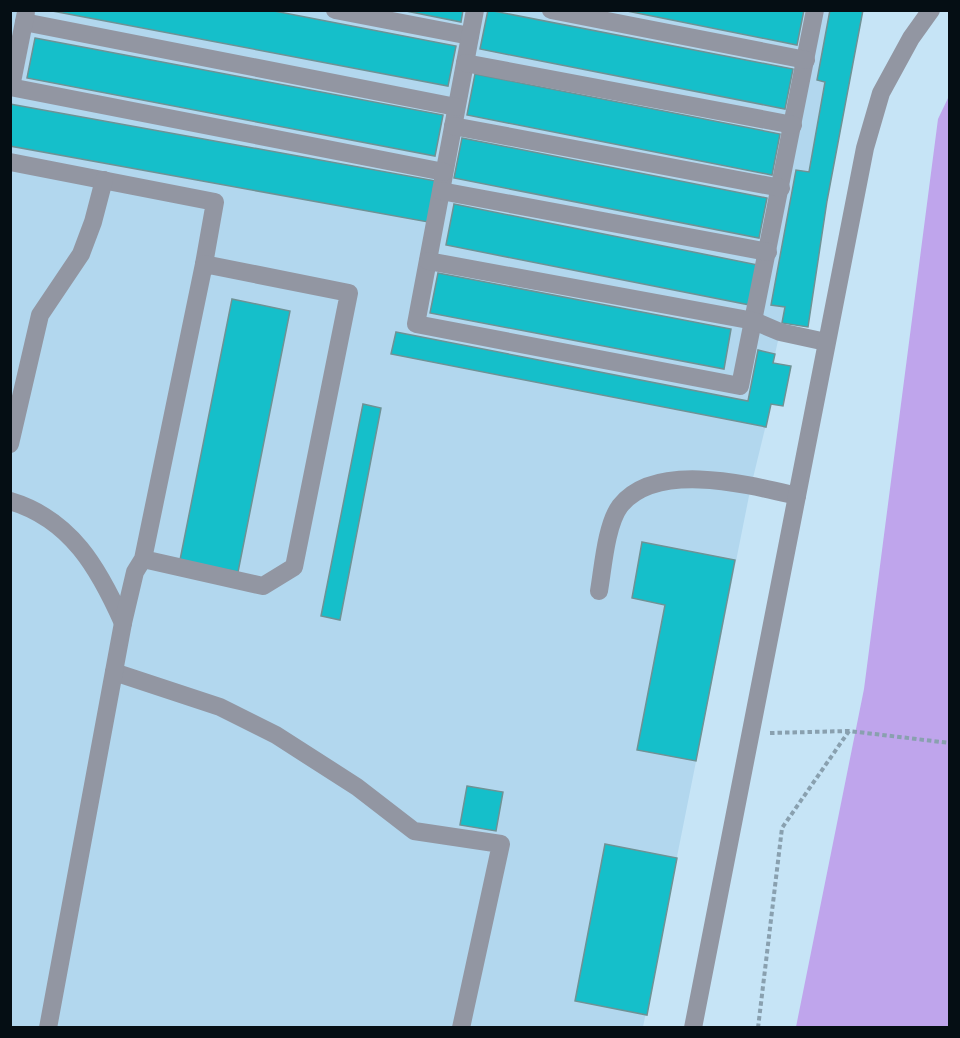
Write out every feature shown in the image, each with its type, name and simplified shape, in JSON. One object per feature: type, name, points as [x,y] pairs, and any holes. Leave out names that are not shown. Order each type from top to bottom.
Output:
[{"type":"street","points":[[335,10],[470,36]]},
{"type":"street","points":[[475,10],[416,324],[740,386],[815,10]]},
{"type":"street","points":[[550,10],[806,60]]},
{"type":"street","points":[[693,1028],[865,148],[881,93],[911,38],[931,10]]},
{"type":"street","points":[[444,172],[11,87],[25,16],[456,107]]},
{"type":"street","points":[[465,63],[793,125]]},
{"type":"street","points":[[453,126],[781,188]]},
{"type":"street","points":[[10,162],[215,202],[143,559],[135,572],[123,623],[48,1028]]},
{"type":"street","points":[[10,444],[40,315],[81,254],[93,222],[104,180]]},
{"type":"street","points":[[441,191],[768,252]]},
{"type":"street","points":[[428,261],[754,321],[780,332],[826,342]]},
{"type":"street","points":[[143,559],[263,586],[294,567],[349,293],[204,264]]},
{"type":"street","points":[[599,591],[612,523],[621,506],[637,492],[689,478],[717,480],[797,496]]},
{"type":"street","points":[[10,501],[53,520],[83,548],[107,586],[123,623]]},
{"type":"street","points":[[114,672],[220,706],[276,735],[357,787],[414,831],[501,844],[461,1028]]},
{"type":"path","points":[[751,734],[849,731],[950,743]]},
{"type":"path","points":[[758,1028],[782,828],[849,731]]},
{"type":"shaded area","points":[[10,11],[863,11],[827,201],[808,327],[782,323],[773,363],[791,366],[783,406],[771,404],[751,486],[643,1027],[11,1027]]},
{"type":"shaded area","points":[[949,96],[949,1027],[796,1027],[864,689],[938,119]]},
{"type":"building","points":[[47,10],[269,10],[456,46],[448,86]]},
{"type":"building","points":[[401,10],[463,10],[461,22]]},
{"type":"building","points":[[488,10],[793,69],[785,109],[480,49]]},
{"type":"building","points":[[622,10],[804,10],[797,45]]},
{"type":"building","points":[[830,10],[863,10],[827,201],[808,327],[782,323],[785,307],[771,305],[796,170],[809,172],[825,82],[817,80]]},
{"type":"building","points":[[35,38],[443,115],[435,156],[27,78]]},
{"type":"building","points":[[475,74],[780,134],[772,175],[467,115]]},
{"type":"building","points":[[10,104],[436,181],[428,222],[10,146]]},
{"type":"building","points":[[462,138],[767,198],[759,238],[454,178]]},
{"type":"building","points":[[454,204],[758,265],[750,305],[446,245]]},
{"type":"building","points":[[438,273],[731,329],[724,369],[430,313]]},
{"type":"building","points":[[232,299],[290,311],[238,572],[180,560]]},
{"type":"building","points":[[396,332],[748,401],[758,350],[775,354],[773,363],[791,366],[783,406],[771,404],[766,427],[391,354]]},
{"type":"building","points":[[363,404],[381,408],[340,620],[321,616]]},
{"type":"building","points":[[642,542],[735,560],[696,761],[637,750],[665,605],[632,598]]},
{"type":"building","points":[[467,786],[503,792],[496,831],[460,825]]},
{"type":"building","points":[[605,844],[677,858],[647,1015],[575,1001]]}]
